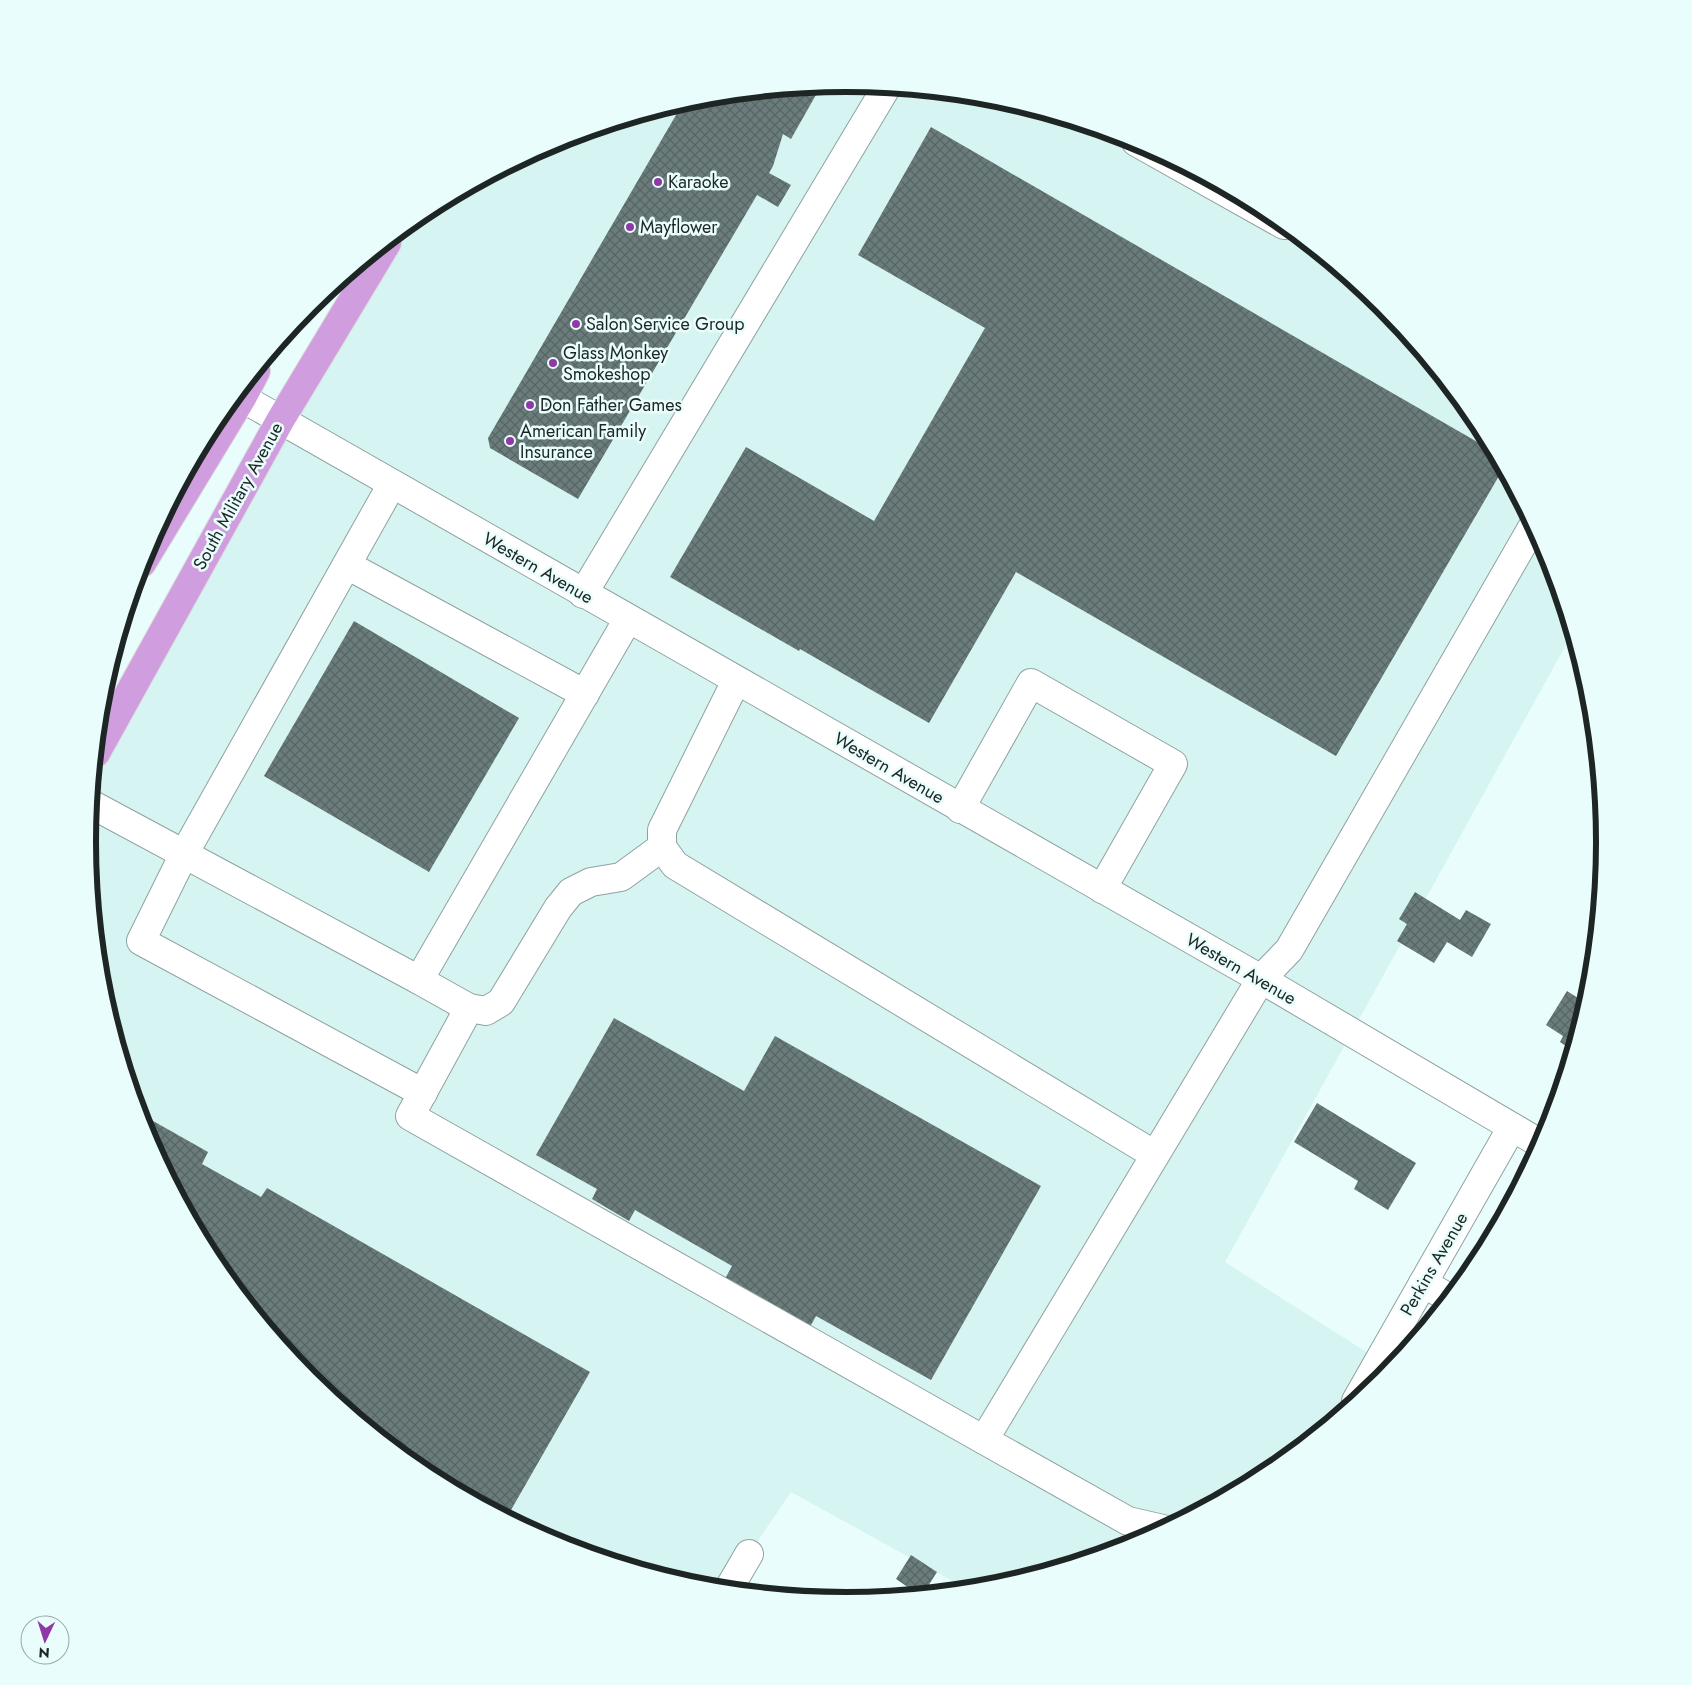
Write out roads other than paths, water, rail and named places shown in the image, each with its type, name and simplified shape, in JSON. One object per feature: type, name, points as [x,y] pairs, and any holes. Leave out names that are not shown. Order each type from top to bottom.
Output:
[{"type":"main road","name":"South Military Avenue","points":[[103,741],[281,419],[380,255]]},
{"type":"main road","points":[[180,497],[217,434]]},
{"type":"street","points":[[584,594],[883,93]]},
{"type":"street","name":"Western Avenue","points":[[242,398],[1261,980],[1534,1140]]},
{"type":"street","points":[[392,484],[184,854],[141,941],[423,1094]]},
{"type":"street","points":[[984,1440],[1261,980],[1289,950],[1529,533]]},
{"type":"street","points":[[347,565],[585,694]]},
{"type":"street","points":[[419,980],[628,619]]},
{"type":"street","points":[[736,681],[662,830],[662,848],[675,865],[1156,1155]]},
{"type":"street","points":[[960,809],[1031,683],[1174,764],[1102,889]]},
{"type":"street","points":[[97,807],[469,1008],[486,1011],[501,1002],[558,908],[571,892],[591,882],[621,877],[662,848]]},
{"type":"street","points":[[469,1008],[410,1116],[1128,1521],[1152,1527]]},
{"type":"street","name":"Perkins Avenue","points":[[1378,1371],[1423,1283],[1512,1127]]},
{"type":"street","points":[[1423,1283],[1444,1295]]},
{"type":"street","points":[[732,1583],[749,1554]]},
{"type":"place","name":"Karaoke","points":[[658,182]]},
{"type":"place","name":"Mayflower","points":[[630,227]]},
{"type":"place","name":"Salon Service Group","points":[[576,324]]},
{"type":"place","name":"Glass Monkey Smokeshop","points":[[553,363]]},
{"type":"place","name":"Don Father Games","points":[[530,405]]},
{"type":"place","name":"American Family Insurance","points":[[510,441]]}]
